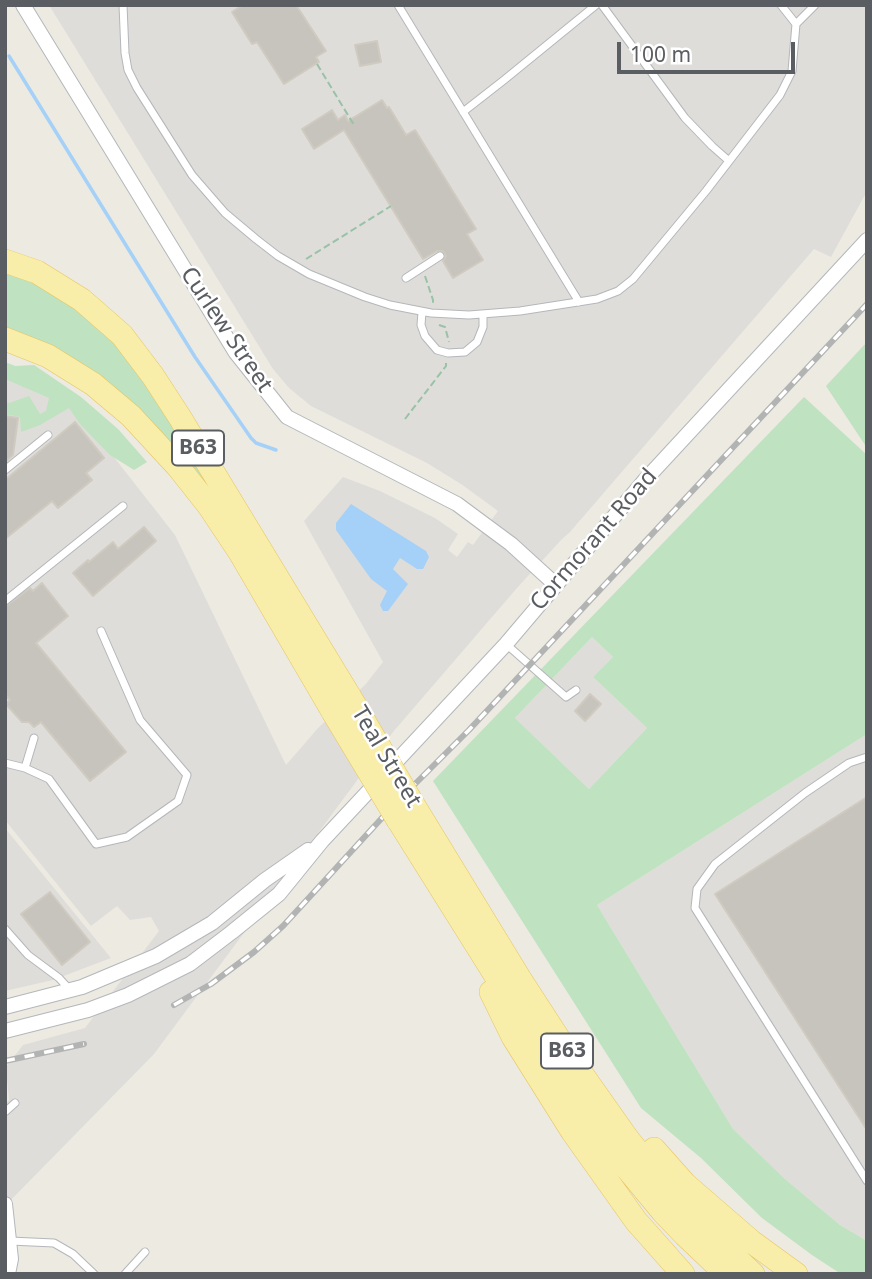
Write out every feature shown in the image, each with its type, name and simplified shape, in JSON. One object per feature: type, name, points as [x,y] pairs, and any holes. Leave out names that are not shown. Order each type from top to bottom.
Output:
[{"type":"main road","name":"Teal Street","points":[[5,261],[37,272],[82,300],[122,335],[153,376],[179,416],[342,705],[406,812],[627,1138],[681,1206],[753,1274]]},
{"type":"main road","name":"Teal Street","points":[[5,339],[48,356],[93,384],[131,416],[170,458],[209,506],[342,705]]},
{"type":"main road","name":"Teal Street","points":[[406,812],[442,891],[561,1080],[601,1137],[670,1220],[726,1274]]},
{"type":"main road","points":[[442,891],[520,1049],[572,1131],[636,1221],[683,1274]]},
{"type":"main road","points":[[520,979],[616,1107],[685,1184],[752,1242],[796,1274]]},
{"type":"street","name":"Curlew Street","points":[[25,6],[236,353],[287,417],[457,504],[511,544],[556,585]]},
{"type":"street","name":"Cormorant Road","points":[[5,1031],[89,1010],[128,995],[190,964],[279,894],[322,841],[506,644],[645,480],[867,240]]},
{"type":"street","name":"Cormorant Road","points":[[5,1007],[82,988],[156,956],[212,923],[265,880],[322,841]]},
{"type":"street","points":[[5,1205],[11,1259],[8,1274]]},
{"type":"lane","points":[[123,5],[128,70],[192,175],[225,213],[263,245],[309,274],[390,305],[444,314],[520,311],[597,299],[618,291],[633,279],[780,95],[792,71],[796,24],[815,5]]},
{"type":"lane","points":[[398,5],[579,302]]},
{"type":"lane","points":[[463,111],[596,5]]},
{"type":"lane","points":[[602,5],[685,118],[729,161]]},
{"type":"lane","points":[[781,5],[796,24]]},
{"type":"lane","points":[[407,278],[440,256]]},
{"type":"lane","points":[[422,312],[421,325],[425,336],[437,350],[448,353],[465,352],[477,342],[483,327],[484,314]]},
{"type":"lane","points":[[5,470],[48,435]]},
{"type":"lane","points":[[5,601],[124,506]]},
{"type":"lane","points":[[5,763],[49,779],[96,844],[127,837],[178,802],[187,775],[140,720],[100,631]]},
{"type":"lane","points":[[506,644],[566,697],[576,690]]},
{"type":"lane","points":[[24,768],[34,738]]},
{"type":"lane","points":[[867,757],[849,763],[805,793],[715,864],[697,889],[695,908],[867,1181]]},
{"type":"lane","points":[[5,929],[28,955],[60,978],[70,990]]},
{"type":"lane","points":[[5,1112],[15,1102]]},
{"type":"lane","points":[[9,1241],[54,1243],[73,1254],[94,1274]]},
{"type":"lane","points":[[125,1274],[145,1252]]},
{"type":"path","points":[[317,64],[354,125]]},
{"type":"path","points":[[305,259],[391,206]]},
{"type":"shaded area","points":[[49,5],[867,5],[867,191],[831,257],[814,249],[570,532],[517,588],[393,732],[154,1054],[5,1206],[5,1104],[9,1100],[6,1067],[23,1045],[85,1028],[159,931],[151,917],[130,920],[117,906],[91,926],[5,820],[5,365],[59,392],[175,535],[286,765],[319,727],[365,685],[383,662],[304,521],[343,477],[380,491],[435,518],[458,534],[448,550],[457,557],[468,542],[473,545],[498,511],[427,463],[311,406],[289,388],[273,369]]},
{"type":"shaded area","points":[[592,637],[613,657],[593,677],[647,728],[589,789],[515,718]]},
{"type":"shaded area","points":[[867,734],[867,1241],[840,1225],[785,1179],[733,1129],[597,905]]},
{"type":"shaded area","points":[[5,828],[111,958],[53,980],[5,991]]},
{"type":"green space","points":[[5,270],[50,289],[89,316],[121,346],[144,376],[348,708],[148,422],[5,331]]},
{"type":"green space","points":[[867,342],[867,448],[826,386]]},
{"type":"green space","points":[[5,362],[15,366],[34,365],[81,397],[118,429],[147,462],[134,470],[110,455],[80,424],[69,408],[40,425],[21,432],[20,417],[5,414],[5,402],[29,396],[40,414],[46,411],[49,398],[5,379]]},
{"type":"green space","points":[[804,397],[867,455],[867,734],[597,905],[733,1129],[785,1179],[840,1225],[867,1241],[867,1274],[841,1274],[812,1255],[762,1218],[701,1158],[641,1108],[433,781]],"holes":[[[592,637],[613,657],[593,677],[647,728],[589,789],[515,718]]]},
{"type":"water","points":[[351,504],[426,551],[429,557],[423,569],[417,569],[400,558],[393,569],[408,584],[388,611],[383,611],[380,605],[387,591],[371,579],[336,530],[336,523]]},
{"type":"building","points":[[243,5],[296,5],[326,51],[316,57],[319,62],[284,84],[257,42],[252,44],[232,12]]},
{"type":"building","points":[[377,41],[381,62],[360,66],[355,45]]},
{"type":"building","points":[[382,100],[406,135],[415,130],[476,229],[467,234],[483,260],[453,278],[443,261],[446,256],[443,251],[437,251],[423,259],[344,130],[314,149],[302,129],[332,110],[338,120],[345,115],[348,121]]},
{"type":"building","points":[[5,416],[18,418],[13,455],[5,462]]},
{"type":"building","points":[[75,422],[104,458],[86,473],[92,480],[58,508],[52,501],[5,539],[5,480]]},
{"type":"building","points":[[144,527],[156,541],[93,596],[73,573],[113,542],[118,549]]},
{"type":"building","points":[[42,583],[68,616],[36,643],[126,752],[90,781],[41,722],[34,727],[29,722],[22,722],[6,704],[10,700],[5,694],[5,607],[30,588],[33,591]]},
{"type":"building","points":[[590,694],[601,704],[585,721],[575,711]]},
{"type":"building","points":[[867,797],[867,1130],[715,894]]},
{"type":"building","points":[[50,892],[90,942],[62,965],[21,914]]},
{"type":"waterway","points":[[9,56],[195,357],[251,438],[256,443],[276,450]]},
{"type":"railway","points":[[174,1005],[211,984],[283,926],[867,304]]},
{"type":"railway","points":[[5,1061],[84,1044]]}]
